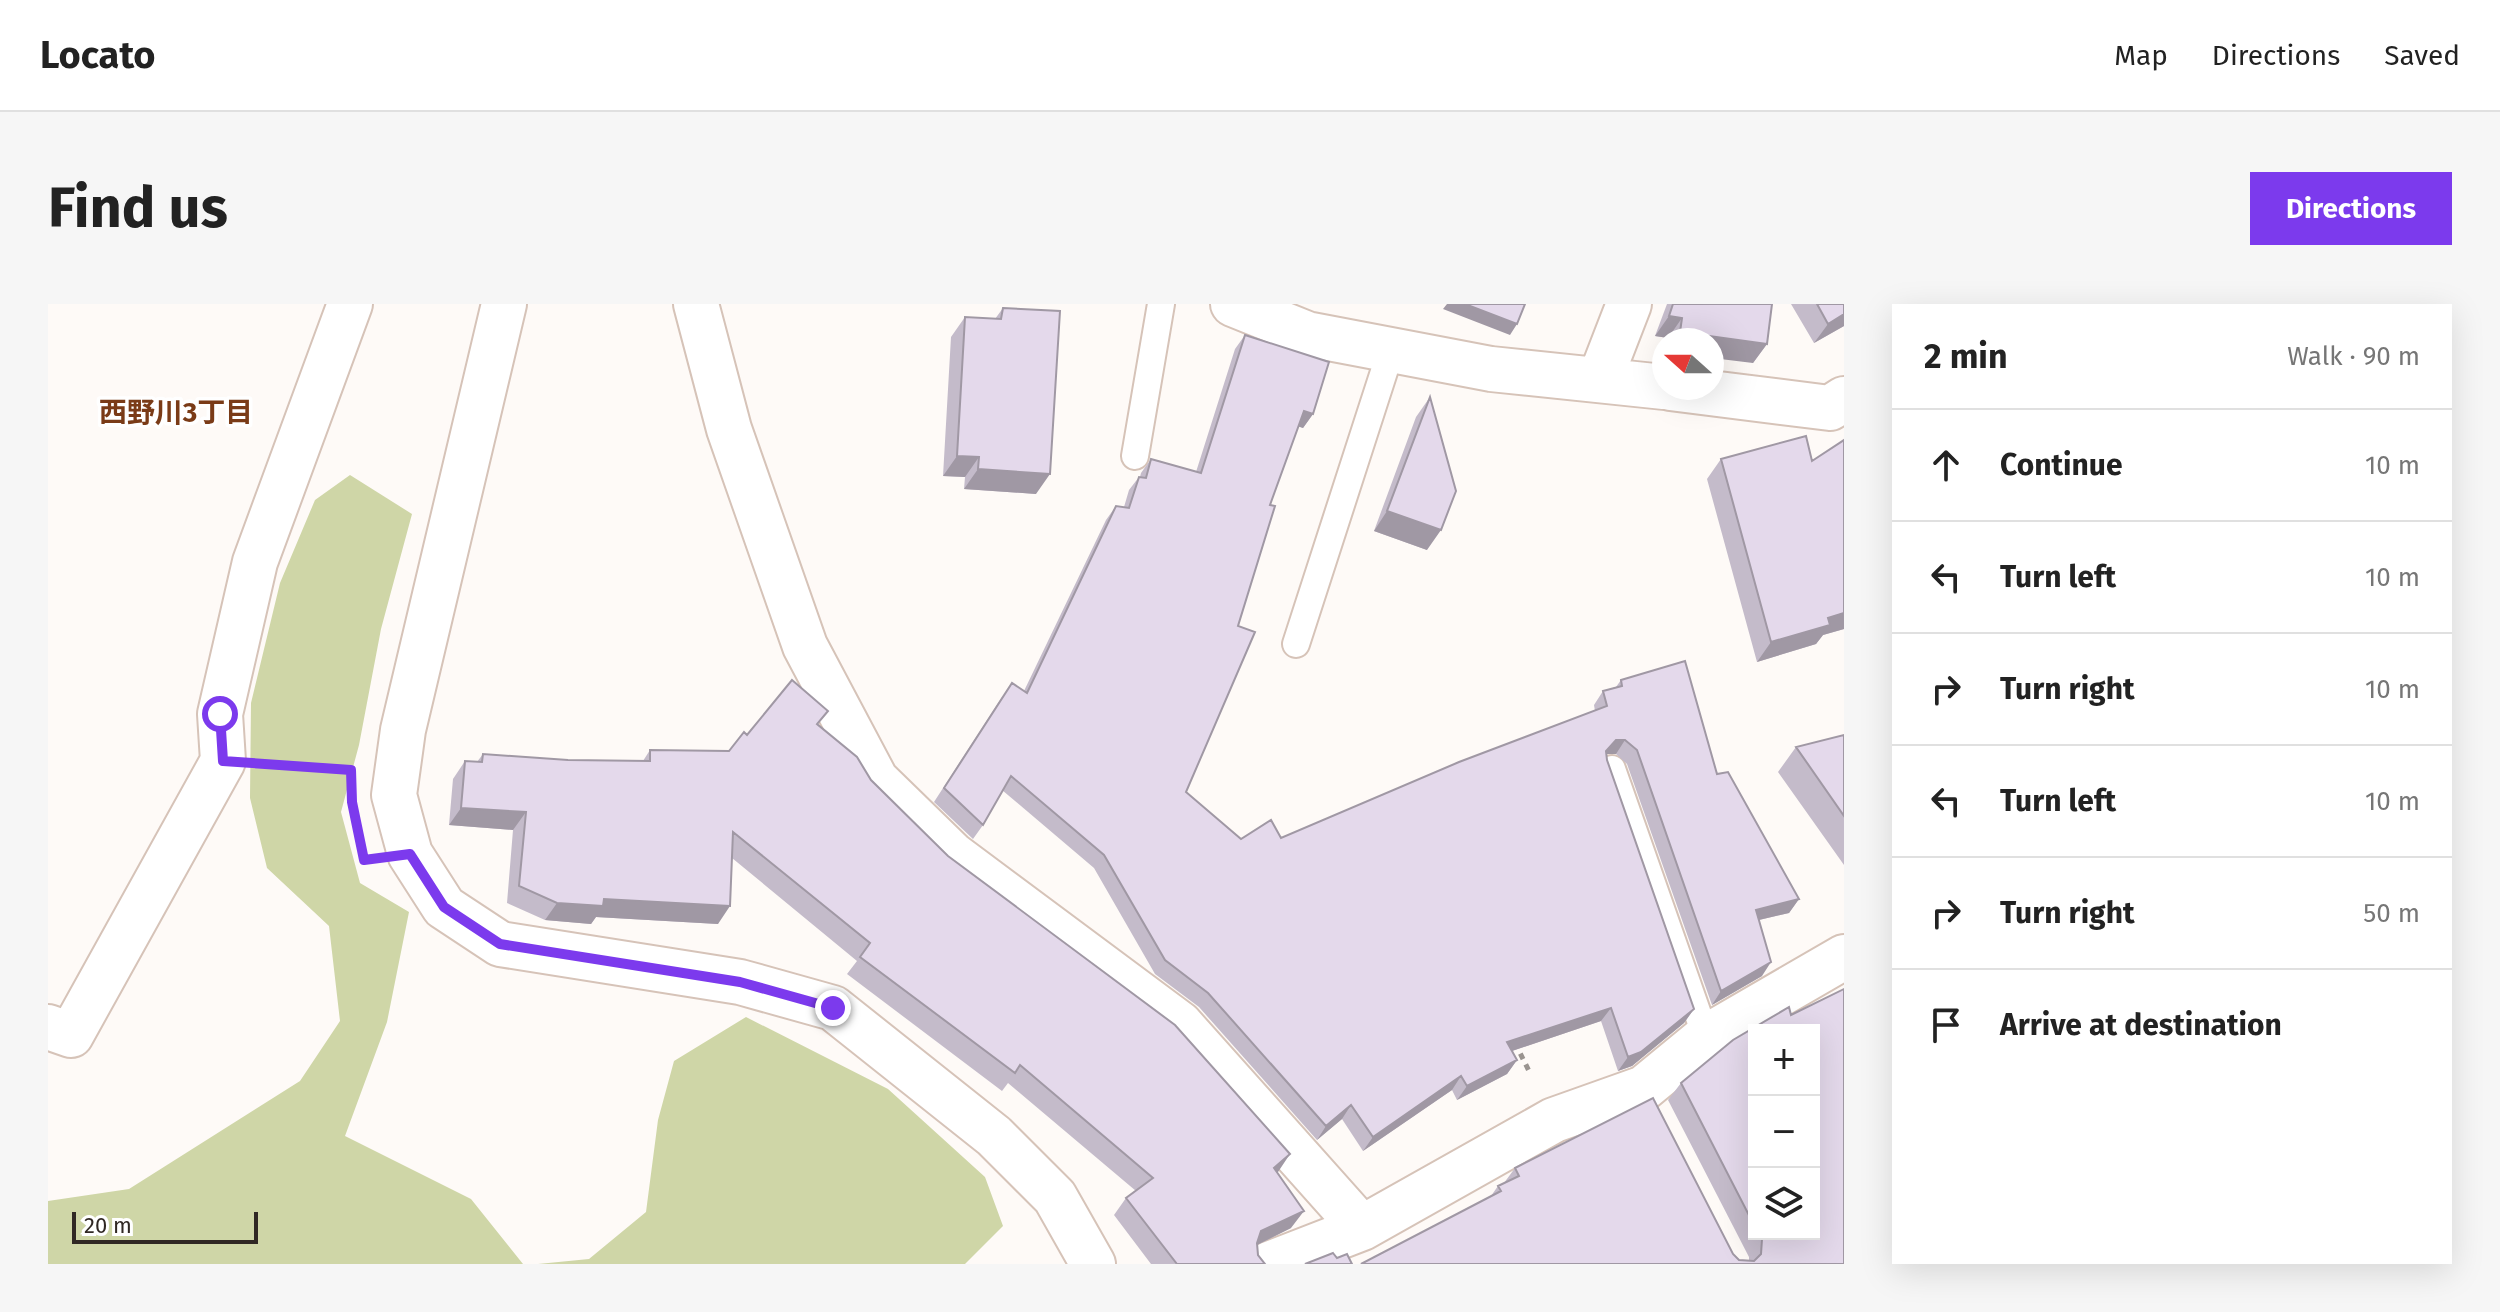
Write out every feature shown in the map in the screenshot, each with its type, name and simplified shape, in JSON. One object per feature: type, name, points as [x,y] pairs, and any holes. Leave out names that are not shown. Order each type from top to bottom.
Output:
[{"type":"street","points":[[48,1027],[71,1035],[223,761],[220,714],[255,562],[350,304]]},
{"type":"street","points":[[504,304],[403,730],[394,795],[410,854],[444,907],[500,944],[740,982],[833,1008],[994,1136],[1055,1197],[1093,1264]]},
{"type":"street","points":[[696,304],[729,429],[805,646],[876,780],[953,855],[1180,1024],[1362,1228]]},
{"type":"street","points":[[1233,304],[1307,334],[1491,369],[1652,386]]},
{"type":"street","points":[[1600,379],[1629,304]]},
{"type":"street","points":[[1724,395],[1830,408],[1844,399]]},
{"type":"street","points":[[1269,1264],[1362,1228],[1554,1120],[1651,1102],[1706,1037],[1844,957]]},
{"type":"lane","points":[[1135,456],[1161,304]]},
{"type":"lane","points":[[1296,644],[1391,350]]},
{"type":"lane","points":[[1612,769],[1706,1037]]},
{"type":"path","points":[[223,761],[351,770]]},
{"type":"path","points":[[1512,1038],[1554,1120]]},
{"type":"green space","points":[[350,475],[412,514],[381,629],[359,745],[341,812],[360,883],[409,912],[387,1022],[345,1136],[471,1199],[523,1264],[48,1264],[48,1201],[129,1189],[300,1081],[340,1021],[329,926],[267,868],[250,798],[251,703],[280,583],[315,500]]},
{"type":"green space","points":[[746,1017],[888,1089],[985,1177],[1003,1226],[965,1264],[538,1264],[589,1259],[646,1212],[658,1120],[674,1061]]},
{"type":"building","points":[[1465,304],[1525,304],[1517,324]]},
{"type":"building","points":[[1673,304],[1772,304],[1767,344],[1724,338],[1724,328],[1681,328],[1682,318],[1669,316]]},
{"type":"building","points":[[1817,304],[1844,304],[1844,314],[1828,324]]},
{"type":"building","points":[[1003,308],[1060,311],[1050,474],[978,469],[979,457],[957,456],[965,317],[1001,319]]},
{"type":"building","points":[[1245,335],[1329,362],[1313,414],[1304,411],[1270,505],[1275,506],[1238,626],[1255,632],[1186,792],[1241,839],[1271,820],[1281,838],[1459,762],[1607,706],[1603,691],[1622,686],[1621,680],[1685,661],[1717,774],[1728,772],[1799,899],[1756,910],[1771,962],[1721,991],[1637,750],[1625,740],[1616,740],[1606,751],[1607,760],[1694,1009],[1641,1052],[1628,1057],[1611,1008],[1507,1042],[1517,1060],[1467,1086],[1461,1076],[1373,1137],[1351,1105],[1326,1126],[1208,993],[1165,960],[1104,855],[1011,776],[983,825],[944,788],[1012,683],[1027,693],[1116,506],[1129,508],[1139,477],[1146,478],[1151,459],[1201,473]]},
{"type":"building","points":[[1430,397],[1456,491],[1441,530],[1387,511]]},
{"type":"building","points":[[1806,436],[1812,461],[1844,440],[1844,613],[1828,618],[1830,625],[1771,642],[1721,459]]},
{"type":"building","points":[[792,680],[828,711],[817,724],[857,757],[871,780],[948,856],[1175,1025],[1290,1154],[1274,1168],[1304,1211],[1261,1231],[1257,1243],[1258,1255],[1265,1264],[1177,1264],[1126,1198],[1153,1178],[1020,1065],[1015,1073],[860,957],[870,943],[733,832],[730,906],[604,899],[603,906],[557,903],[519,886],[526,812],[461,808],[465,761],[482,762],[483,754],[568,760],[650,761],[650,750],[729,751],[744,732],[747,735]]},
{"type":"building","points":[[1844,735],[1844,816],[1796,747]]},
{"type":"building","points":[[1844,989],[1844,1264],[1361,1264],[1501,1191],[1498,1186],[1519,1176],[1515,1168],[1653,1098],[1733,1254],[1739,1260],[1754,1261],[1761,1254],[1762,1240],[1820,1240],[1820,1024],[1760,1024],[1789,1007],[1791,1015]]},
{"type":"building","points":[[1748,1031],[1748,1213],[1681,1083]]},
{"type":"building","points":[[1333,1253],[1337,1258],[1347,1254],[1352,1264],[1305,1264]]},
{"type":"district","name":"西野川3丁目","points":[[176,412]]},
{"type":"route","points":[[220,714],[223,761],[351,770],[352,802],[364,860],[410,854],[444,907],[500,944],[584,960],[740,982],[833,1008]]}]
